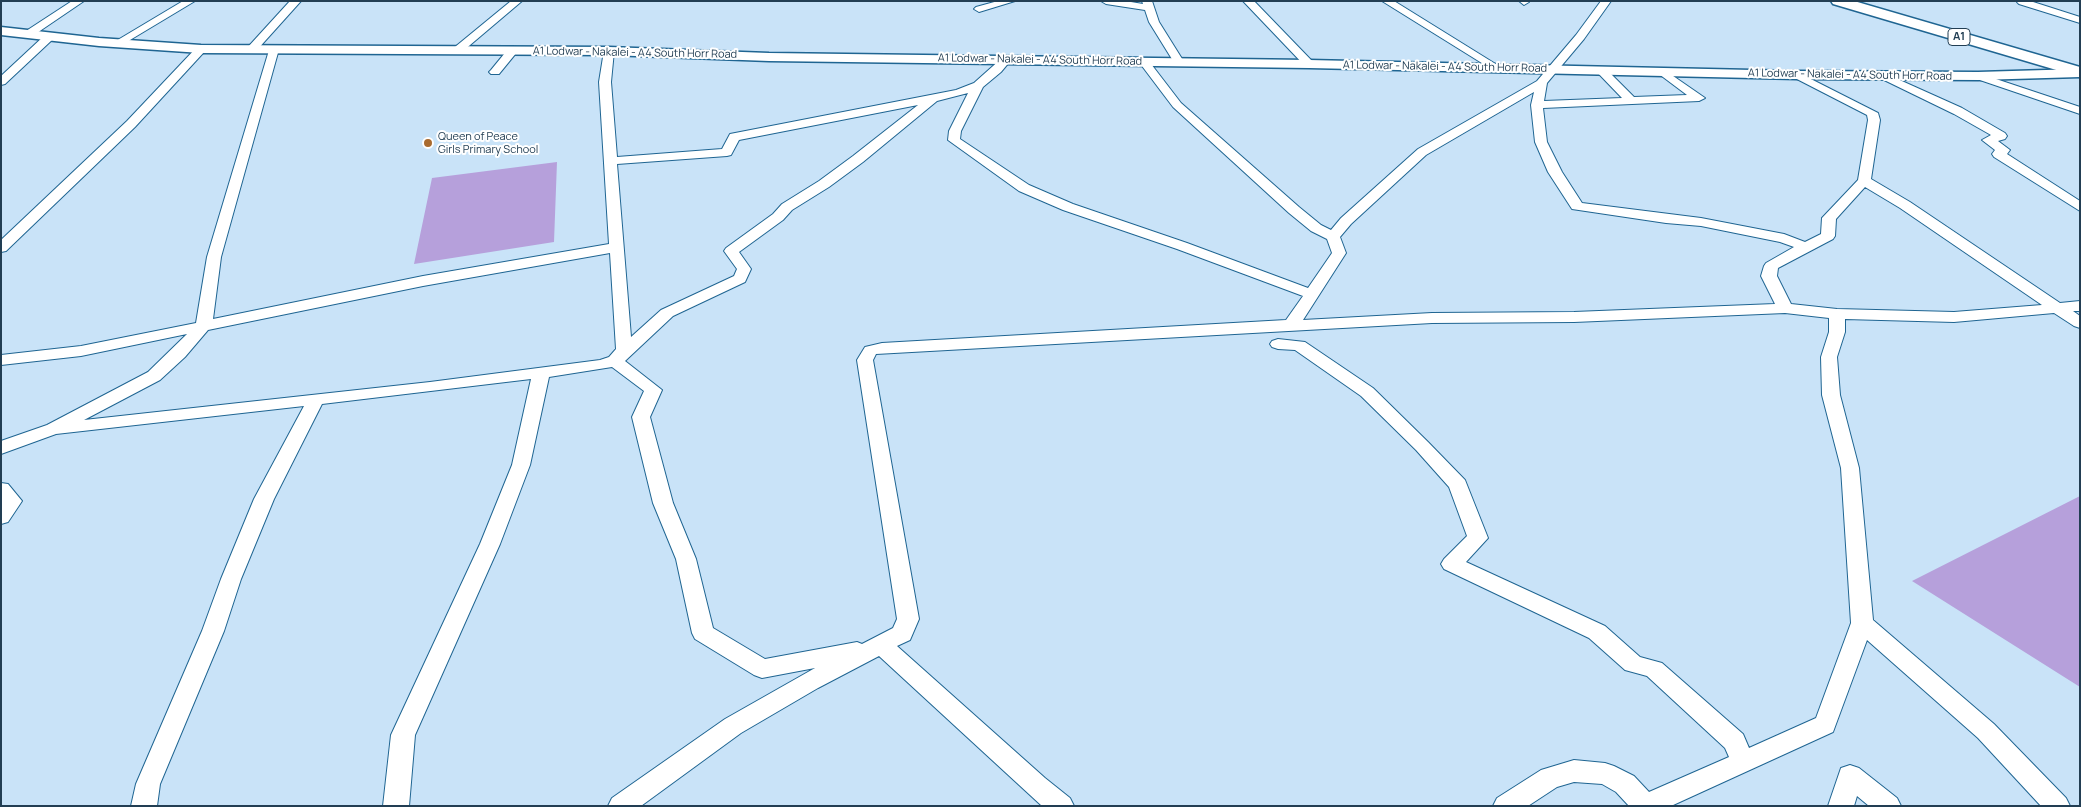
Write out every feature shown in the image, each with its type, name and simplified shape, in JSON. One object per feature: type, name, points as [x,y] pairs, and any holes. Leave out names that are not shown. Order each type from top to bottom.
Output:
[{"type":"highway","name":"A1","points":[[1838,1],[2080,73]]},
{"type":"main road","name":"A1 Lodwar - Nakalei - A4 South Horr Road","points":[[1,31],[48,38],[116,44],[201,48],[609,51],[769,57],[1309,64],[1797,75],[1978,76],[2080,73]]},
{"type":"street","points":[[27,35],[79,1]]},
{"type":"street","points":[[116,44],[190,1]]},
{"type":"street","points":[[252,49],[296,1]]},
{"type":"street","points":[[459,49],[516,1]]},
{"type":"street","points":[[979,9],[1010,1]]},
{"type":"street","points":[[1106,1],[1148,5],[1154,22],[1179,62]]},
{"type":"street","points":[[1248,1],[1309,64]]},
{"type":"street","points":[[1387,1],[1497,68]]},
{"type":"street","points":[[1333,237],[1346,221],[1422,152],[1541,84],[1580,37],[1606,1]]},
{"type":"street","points":[[2022,2],[2080,20]]},
{"type":"street","points":[[1,82],[48,38]]},
{"type":"street","points":[[1,248],[131,124],[201,48]]},
{"type":"street","points":[[1,448],[53,429],[154,376],[179,353],[204,325],[214,257],[274,49]]},
{"type":"street","points":[[495,72],[513,50]]},
{"type":"street","points":[[609,51],[605,82],[624,349],[618,358]]},
{"type":"street","points":[[611,161],[728,152],[734,137],[933,99],[978,85],[1006,60]]},
{"type":"street","points":[[1144,62],[1177,105],[1294,210],[1316,228],[1333,237],[1339,253],[1291,325]]},
{"type":"street","points":[[1602,71],[1631,101]]},
{"type":"street","points":[[1537,105],[1699,98],[1663,72]]},
{"type":"street","points":[[1785,308],[1769,276],[1771,266],[1828,236],[1829,218],[1864,181],[1874,120],[1872,113],[1797,75]]},
{"type":"street","points":[[1884,76],[1958,112],[2001,136],[1988,140],[2004,150],[1998,154],[2080,207]]},
{"type":"street","points":[[1978,76],[2080,111]]},
{"type":"street","points":[[1541,84],[1537,105],[1541,142],[1555,172],[1577,206],[1666,220],[1700,222],[1784,238],[1805,247]]},
{"type":"street","points":[[978,85],[955,131],[954,140],[1024,188],[1068,207],[1182,246],[1311,294]]},
{"type":"street","points":[[53,429],[316,400],[602,365],[618,358],[667,313],[740,279],[744,269],[731,250],[778,217],[787,207],[824,184],[858,159],[933,99]]},
{"type":"street","points":[[1864,181],[1905,205],[2056,308],[2080,322]]},
{"type":"street","points":[[1,360],[81,351],[423,281],[617,247]]},
{"type":"street","points":[[621,806],[734,726],[775,704],[810,681],[882,646],[902,634],[908,619],[864,360],[871,350],[1432,318],[1574,317],[1785,308],[1837,314],[1954,317],[2080,306]]},
{"type":"street","points":[[1506,806],[1550,778],[1574,772],[1605,774],[1625,784],[1646,805],[1825,725],[1862,623],[1850,468],[1831,395],[1829,357],[1837,332],[1837,314]]},
{"type":"street","points":[[1278,344],[1299,345],[1367,392],[1422,446],[1458,485],[1478,538],[1451,564],[1597,632],[1633,664],[1654,668],[1734,741],[1743,761]]},
{"type":"street","points":[[618,358],[653,390],[641,417],[663,503],[686,559],[703,633],[762,669],[882,646]]},
{"type":"street","points":[[396,806],[403,735],[490,544],[521,465],[541,373]]},
{"type":"street","points":[[144,806],[148,784],[213,631],[231,579],[264,499],[316,400]]},
{"type":"street","points":[[1,489],[12,500],[1,517]]},
{"type":"street","points":[[1862,623],[1986,731],[2057,806]]},
{"type":"street","points":[[882,646],[1036,786],[1061,806]]},
{"type":"street","points":[[1841,806],[1850,776],[1888,806]]},
{"type":"shaded area","points":[[557,162],[554,242],[414,264],[432,178]]},
{"type":"shaded area","points":[[2080,496],[2080,687],[1912,581]]},
{"type":"place","name":"Queen of Peace Girls Primary School","points":[[428,143]]}]
